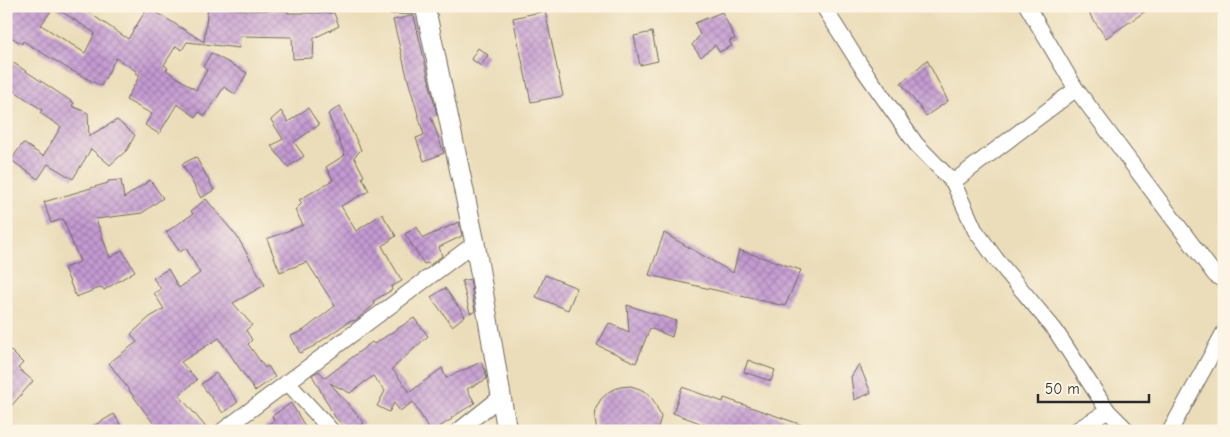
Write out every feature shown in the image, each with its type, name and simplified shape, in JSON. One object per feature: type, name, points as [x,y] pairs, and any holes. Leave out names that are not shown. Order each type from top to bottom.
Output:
[{"type":"street","points":[[392,6],[425,6],[475,243],[507,431]]},
{"type":"street","points":[[823,6],[861,66],[916,144],[953,182],[976,230],[996,259],[1055,330],[1108,411],[1128,431]]},
{"type":"street","points":[[1027,6],[1076,89],[1215,275],[1224,281]]},
{"type":"street","points":[[953,182],[1076,89]]},
{"type":"street","points":[[222,431],[475,243]]},
{"type":"street","points":[[1170,431],[1224,332]]},
{"type":"street","points":[[287,382],[332,431]]},
{"type":"street","points":[[458,431],[502,396]]},
{"type":"street","points":[[1075,431],[1108,411]]},
{"type":"building","points":[[6,6],[79,6],[128,39],[148,7],[204,42],[208,6],[246,10],[288,11],[288,13],[334,13],[339,26],[314,38],[313,58],[293,59],[292,37],[240,36],[239,48],[187,42],[182,50],[176,46],[164,65],[168,68],[166,70],[196,90],[207,70],[203,67],[211,53],[247,73],[235,94],[224,87],[205,116],[199,112],[196,117],[177,104],[159,134],[145,125],[152,114],[126,100],[140,75],[136,71],[116,58],[101,86],[23,41],[22,44],[8,35],[11,30],[6,27]],"holes":[[[54,7],[95,33],[85,53],[41,25]]]},
{"type":"building","points":[[1084,6],[1153,6],[1106,38]]},
{"type":"building","points":[[545,11],[563,96],[531,102],[513,18]]},
{"type":"building","points":[[722,12],[735,39],[729,41],[732,46],[719,52],[715,45],[701,57],[692,45],[700,35],[695,23]]},
{"type":"building","points":[[414,16],[437,115],[431,117],[444,153],[424,161],[416,138],[424,135],[393,20]]},
{"type":"building","points":[[652,32],[658,61],[640,65],[634,36]]},
{"type":"building","points":[[478,48],[488,55],[481,66],[471,59]]},
{"type":"building","points":[[6,58],[74,103],[72,106],[88,113],[89,136],[117,120],[135,135],[127,150],[110,165],[91,149],[73,179],[48,164],[38,179],[11,160],[23,143],[43,156],[61,127],[40,113],[42,110],[6,85]]},
{"type":"building","points":[[927,60],[948,101],[926,116],[901,83]]},
{"type":"building","points":[[340,106],[361,150],[354,157],[369,191],[341,206],[356,231],[382,214],[396,236],[382,246],[402,281],[391,287],[392,290],[373,301],[375,304],[356,320],[348,322],[314,346],[300,353],[291,336],[304,330],[335,306],[307,262],[280,272],[267,239],[303,225],[295,210],[302,203],[299,200],[333,180],[326,167],[345,155],[328,114]]},
{"type":"building","points":[[308,108],[319,125],[294,142],[304,156],[288,167],[271,146],[283,139],[271,120],[281,111],[288,122]]},
{"type":"building","points":[[196,157],[214,190],[201,198],[182,164]]},
{"type":"building","points":[[121,180],[124,198],[150,180],[163,198],[142,213],[96,219],[110,258],[122,250],[135,271],[104,290],[102,287],[76,297],[64,268],[80,262],[63,219],[51,223],[44,202],[108,183],[108,181]]},
{"type":"building","points":[[206,199],[238,238],[265,285],[233,303],[252,325],[246,330],[252,340],[248,344],[265,368],[268,366],[275,377],[255,391],[219,338],[181,362],[197,380],[179,395],[209,431],[159,431],[109,363],[137,342],[131,334],[150,317],[164,309],[154,293],[161,289],[153,278],[168,269],[179,288],[200,273],[186,248],[180,252],[166,232],[193,214],[191,211]]},
{"type":"building","points":[[459,222],[462,236],[439,247],[442,256],[430,265],[424,264],[405,234],[417,227],[423,238]]},
{"type":"building","points":[[664,233],[733,273],[739,250],[801,270],[785,306],[649,275]]},
{"type":"building","points":[[545,275],[577,288],[568,310],[536,297]]},
{"type":"building","points":[[470,279],[475,312],[470,313],[462,281]]},
{"type":"building","points":[[445,288],[465,316],[452,326],[431,297]]},
{"type":"building","points":[[627,305],[676,321],[672,337],[650,328],[636,363],[597,345],[609,323],[629,332]]},
{"type":"building","points":[[414,318],[428,336],[392,369],[410,392],[442,368],[446,378],[481,362],[487,379],[467,389],[475,403],[433,431],[430,431],[413,402],[400,411],[394,403],[389,412],[377,406],[385,391],[373,376],[350,393],[330,383],[364,423],[355,431],[348,431],[335,417],[312,375],[319,371],[325,378],[372,342],[374,344]]},
{"type":"building","points":[[6,346],[23,363],[18,368],[33,381],[6,412]]},
{"type":"building","points":[[748,360],[775,370],[771,381],[744,372]]},
{"type":"building","points":[[859,364],[871,393],[854,400],[851,377]]},
{"type":"building","points":[[216,373],[238,402],[223,413],[201,384]]},
{"type":"building","points":[[631,386],[649,394],[655,403],[661,417],[657,431],[597,431],[596,408],[601,399],[610,391],[620,387]]},
{"type":"building","points":[[682,387],[723,402],[724,398],[814,429],[814,431],[725,431],[708,426],[673,413]]},
{"type":"building","points":[[291,403],[308,431],[259,431],[274,420],[272,416]]},
{"type":"building","points":[[114,414],[124,431],[85,431]]}]
